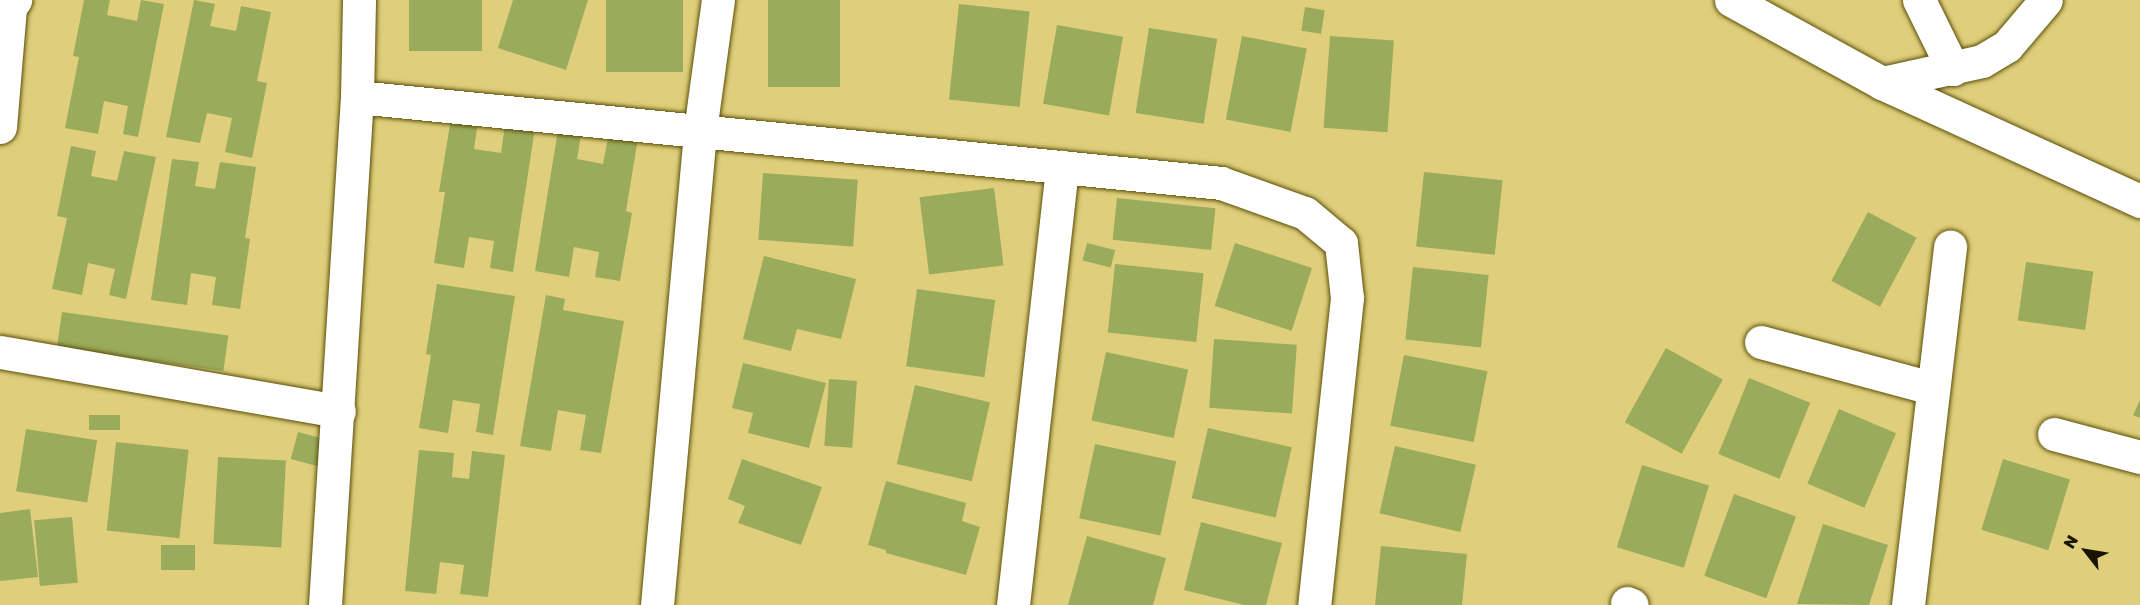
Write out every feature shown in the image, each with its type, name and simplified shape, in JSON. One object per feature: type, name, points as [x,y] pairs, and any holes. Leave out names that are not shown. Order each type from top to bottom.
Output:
[{"type":"street","points":[[0,127],[10,8],[15,0]]},
{"type":"street","points":[[325,605],[357,96],[359,0]]},
{"type":"street","points":[[657,605],[700,131],[718,0]]},
{"type":"street","points":[[1731,0],[1882,83],[2140,201]]},
{"type":"street","points":[[1920,0],[1953,69]]},
{"type":"street","points":[[1882,83],[1982,61],[2007,46],[2046,0]]},
{"type":"street","points":[[357,96],[1221,183],[1305,213],[1341,243],[1347,298],[1314,605]]},
{"type":"street","points":[[1013,605],[1062,167]]},
{"type":"street","points":[[1908,605],[1950,246]]},
{"type":"street","points":[[1761,342],[1932,388]]},
{"type":"street","points":[[0,352],[339,411]]},
{"type":"street","points":[[2054,434],[2140,457]]},
{"type":"building","points":[[84,0],[110,0],[107,15],[137,21],[141,0],[164,4],[138,137],[123,134],[128,106],[104,101],[98,134],[65,128],[79,57],[73,56]]},
{"type":"building","points":[[194,0],[215,4],[210,26],[236,31],[241,6],[271,12],[257,81],[267,83],[252,158],[225,152],[232,118],[207,113],[200,143],[166,137]]},
{"type":"building","points":[[409,0],[482,0],[482,51],[409,51]]},
{"type":"building","points":[[513,0],[588,0],[566,70],[498,48]]},
{"type":"building","points":[[606,0],[683,0],[683,72],[606,72]]},
{"type":"building","points":[[768,0],[840,0],[840,87],[768,87]]},
{"type":"building","points":[[959,4],[1030,11],[1020,107],[949,99]]},
{"type":"building","points":[[1305,7],[1325,10],[1321,34],[1301,31]]},
{"type":"building","points":[[1057,25],[1123,37],[1109,115],[1043,104]]},
{"type":"building","points":[[1149,28],[1217,39],[1204,124],[1136,113]]},
{"type":"building","points":[[1242,36],[1307,49],[1291,132],[1226,119]]},
{"type":"building","points":[[1330,36],[1394,40],[1387,132],[1324,128]]},
{"type":"building","points":[[451,118],[478,122],[474,149],[501,153],[505,124],[535,128],[513,272],[490,268],[494,241],[469,237],[464,268],[434,263],[445,192],[439,192]]},
{"type":"building","points":[[558,130],[581,135],[577,159],[603,164],[609,133],[638,138],[626,211],[632,213],[620,281],[595,277],[599,252],[574,247],[569,277],[535,271]]},
{"type":"building","points":[[71,146],[96,151],[91,176],[117,181],[124,151],[156,157],[126,299],[109,295],[115,269],[88,263],[82,295],[52,289],[67,218],[57,216]]},
{"type":"building","points":[[172,159],[199,162],[195,186],[215,189],[220,162],[256,167],[245,238],[250,239],[240,309],[212,305],[216,277],[191,273],[187,305],[151,300]]},
{"type":"building","points":[[1424,172],[1503,180],[1495,255],[1416,247]]},
{"type":"building","points":[[763,173],[858,180],[853,246],[758,240]]},
{"type":"building","points":[[994,188],[1004,265],[929,275],[920,197]]},
{"type":"building","points":[[1117,198],[1215,208],[1211,250],[1113,240]]},
{"type":"building","points":[[1868,212],[1917,238],[1880,307],[1831,281]]},
{"type":"building","points":[[1087,243],[1115,250],[1111,267],[1083,260]]},
{"type":"building","points":[[1235,243],[1312,268],[1292,331],[1215,306]]},
{"type":"building","points":[[764,256],[856,279],[841,339],[797,329],[791,351],[743,339]]},
{"type":"building","points":[[2026,262],[2093,271],[2085,330],[2018,320]]},
{"type":"building","points":[[1115,264],[1204,273],[1196,342],[1108,333]]},
{"type":"building","points":[[1413,267],[1489,275],[1481,348],[1405,340]]},
{"type":"building","points":[[437,284],[515,296],[493,435],[476,432],[480,404],[453,400],[448,433],[419,428],[431,355],[426,354]]},
{"type":"building","points":[[917,289],[995,300],[984,377],[906,366]]},
{"type":"building","points":[[546,295],[565,299],[563,310],[624,321],[601,453],[580,450],[586,415],[558,410],[551,451],[520,446]]},
{"type":"building","points":[[62,312],[228,335],[223,371],[57,348]]},
{"type":"building","points":[[1214,339],[1297,345],[1292,414],[1209,408]]},
{"type":"building","points":[[1666,348],[1723,380],[1682,454],[1625,422]]},
{"type":"building","points":[[1106,352],[1188,369],[1174,438],[1091,420]]},
{"type":"building","points":[[1404,355],[1487,371],[1474,442],[1390,426]]},
{"type":"building","points":[[743,363],[826,383],[809,448],[748,433],[753,413],[732,408]]},
{"type":"building","points":[[1749,378],[1810,403],[1779,479],[1718,454]]},
{"type":"building","points":[[829,379],[857,381],[852,448],[824,446]]},
{"type":"building","points":[[915,385],[990,402],[972,481],[897,464]]},
{"type":"building","points":[[2140,400],[2140,418],[2133,415]]},
{"type":"building","points":[[1839,409],[1896,433],[1864,508],[1807,484]]},
{"type":"building","points":[[89,415],[120,415],[120,430],[89,430]]},
{"type":"building","points":[[1208,428],[1292,447],[1276,518],[1192,498]]},
{"type":"building","points":[[26,429],[97,440],[87,502],[16,491]]},
{"type":"building","points":[[298,432],[325,439],[318,466],[291,459]]},
{"type":"building","points":[[116,442],[189,450],[179,538],[107,531]]},
{"type":"building","points":[[1095,444],[1176,461],[1160,536],[1079,518]]},
{"type":"building","points":[[1395,446],[1476,465],[1460,532],[1379,513]]},
{"type":"building","points":[[419,450],[454,453],[452,477],[469,479],[472,451],[505,455],[488,597],[460,594],[464,565],[440,562],[436,594],[405,591]]},
{"type":"building","points":[[218,457],[286,461],[281,547],[213,544]]},
{"type":"building","points":[[742,459],[822,487],[801,545],[738,523],[745,506],[728,499]]},
{"type":"building","points":[[2003,459],[2070,479],[2048,550],[1981,530]]},
{"type":"building","points":[[1642,465],[1709,485],[1684,568],[1617,547]]},
{"type":"building","points":[[886,481],[966,503],[962,521],[980,527],[966,575],[886,553],[886,550],[868,545]]},
{"type":"building","points":[[1734,494],[1796,517],[1766,598],[1704,576]]},
{"type":"building","points":[[30,509],[38,577],[0,581],[0,513]]},
{"type":"building","points":[[72,517],[78,583],[40,586],[34,520]]},
{"type":"building","points":[[1201,522],[1282,543],[1266,605],[1244,605],[1184,590]]},
{"type":"building","points":[[1823,524],[1888,545],[1869,605],[1797,604]]},
{"type":"building","points":[[1087,536],[1166,558],[1153,605],[1068,605]]},
{"type":"building","points":[[161,545],[195,545],[195,570],[161,570]]},
{"type":"building","points":[[1381,546],[1467,554],[1462,605],[1375,605]]}]
